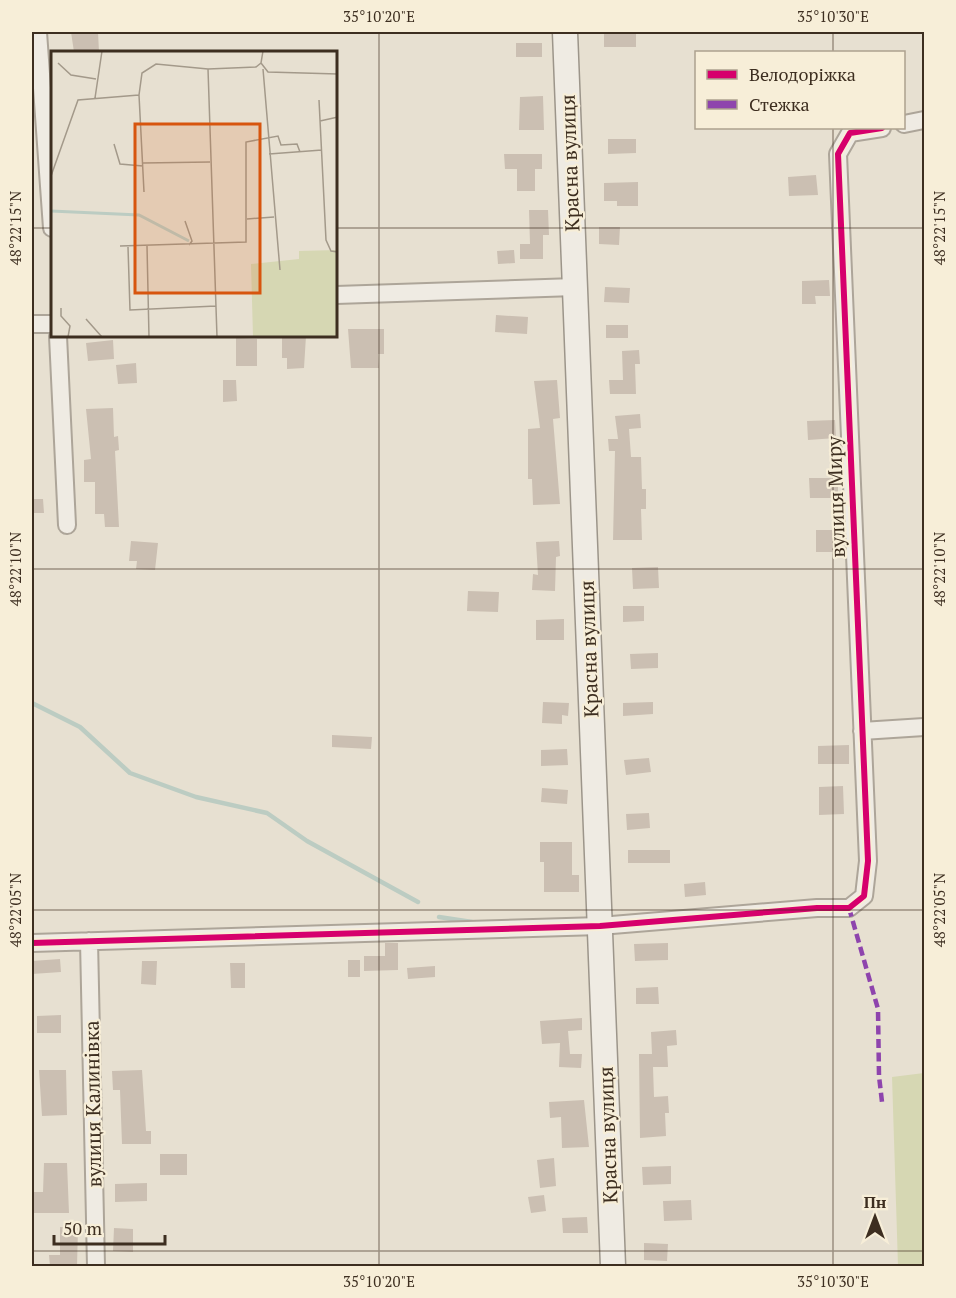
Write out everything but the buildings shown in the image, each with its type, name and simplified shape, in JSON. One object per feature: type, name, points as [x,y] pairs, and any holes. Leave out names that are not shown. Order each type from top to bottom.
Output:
[{"type":"street","points":[[38,32],[51,214]]},
{"type":"street","name":"Красна вулиця","points":[[566,32],[613,1266]]},
{"type":"street","points":[[905,124],[924,120]]},
{"type":"street","name":"вулиця Миру","points":[[600,926],[817,908],[849,908],[864,896],[868,861],[838,154],[850,133],[876,129]]},
{"type":"street","points":[[338,295],[575,287]]},
{"type":"street","points":[[32,324],[51,324]]},
{"type":"street","points":[[58,338],[67,525]]},
{"type":"street","points":[[862,731],[924,727]]},
{"type":"street","points":[[32,943],[600,926]]},
{"type":"street","name":"вулиця Калинівка","points":[[89,941],[96,1266]]},
{"type":"green space","points":[[924,1073],[924,1266],[898,1266],[892,1077]]},
{"type":"waterway","points":[[32,703],[80,727],[130,773],[196,797],[267,813],[307,841],[418,902]]},
{"type":"waterway","points":[[439,917],[472,922]]},
{"type":"marked path","points":[[849,908],[878,1009],[879,1076],[882,1102]]},
{"type":"cycle path","points":[[32,943],[600,926],[817,908],[849,908],[864,896],[868,861],[838,154],[850,133],[876,129]]}]
